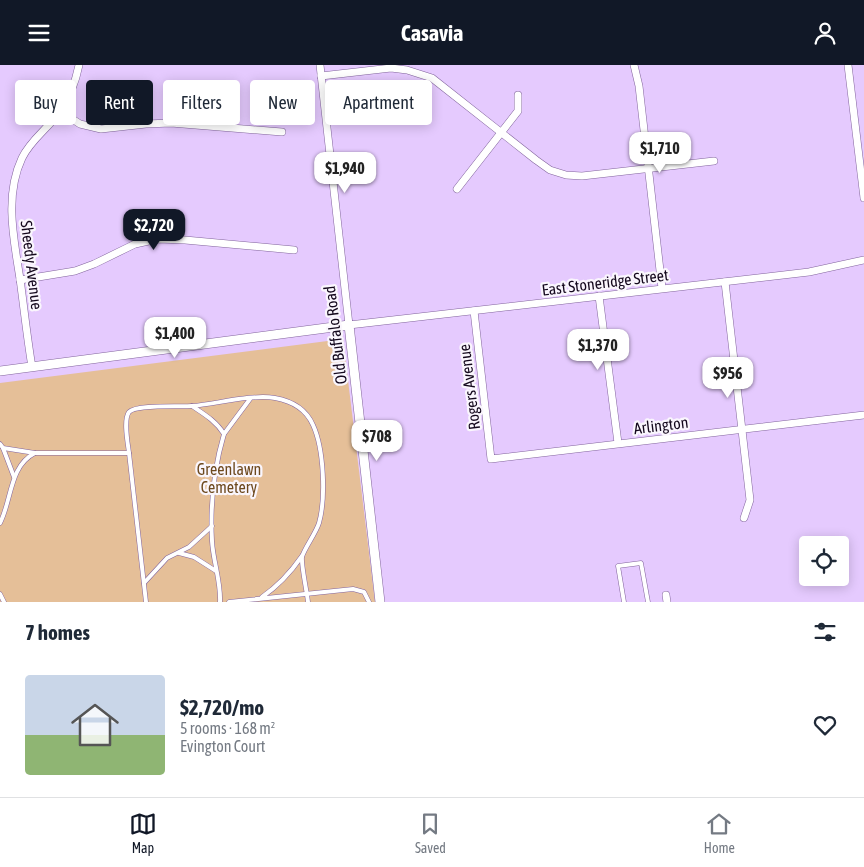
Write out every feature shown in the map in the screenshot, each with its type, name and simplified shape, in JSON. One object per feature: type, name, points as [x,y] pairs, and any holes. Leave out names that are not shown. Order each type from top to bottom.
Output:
[{"type":"street","name":"Sheedy Avenue","points":[[76,80],[79,65]]},
{"type":"street","name":"Old Buffalo Road","points":[[320,65],[380,602]]},
{"type":"street","points":[[634,65],[639,86],[662,288]]},
{"type":"street","points":[[848,65],[864,198]]},
{"type":"street","points":[[321,76],[391,68],[416,72],[432,78],[550,170],[566,175],[590,176],[714,161]]},
{"type":"street","points":[[457,189],[518,111],[518,95]]},
{"type":"street","points":[[76,121],[101,129],[171,123],[282,133]]},
{"type":"street","name":"Sheedy Avenue","points":[[32,367],[12,222],[12,201],[14,181],[19,164],[26,150],[48,125]]},
{"type":"street","points":[[20,280],[75,271],[135,244],[158,239],[294,251]]},
{"type":"street","name":"East Stoneridge Street","points":[[349,325],[816,271],[864,260]]},
{"type":"street","points":[[725,282],[750,499],[744,519]]},
{"type":"street","points":[[600,296],[618,443]]},
{"type":"street","name":"Rogers Avenue","points":[[474,311],[491,459]]},
{"type":"street","points":[[0,371],[349,325]]},
{"type":"street","name":"Arlington","points":[[491,459],[864,415]]},
{"type":"lane","points":[[146,602],[128,453],[126,418],[129,412],[133,409],[192,406],[273,397],[297,405],[306,413],[314,426],[319,447],[322,508],[318,523],[302,557],[290,573],[274,589],[260,599]]},
{"type":"lane","points":[[220,602],[221,593],[212,541],[217,459],[224,434],[250,399]]},
{"type":"lane","points":[[192,406],[208,416],[220,427],[224,434]]},
{"type":"lane","points":[[1,446],[35,453],[128,453]]},
{"type":"lane","points":[[1,446],[14,477]]},
{"type":"lane","points":[[0,523],[7,508],[18,467],[35,453]]},
{"type":"lane","points":[[144,583],[167,558],[194,543],[212,525]]},
{"type":"lane","points":[[179,553],[194,557],[216,571]]},
{"type":"lane","points":[[302,557],[308,602]]},
{"type":"lane","points":[[624,602],[618,566],[641,563],[648,602]]},
{"type":"lane","points":[[229,602],[353,589],[364,592],[369,602]]},
{"type":"lane","points":[[0,594],[4,602]]},
{"type":"green space","name":"Greenlawn Cemetery","points":[[343,339],[375,602],[0,602],[0,383]]}]
